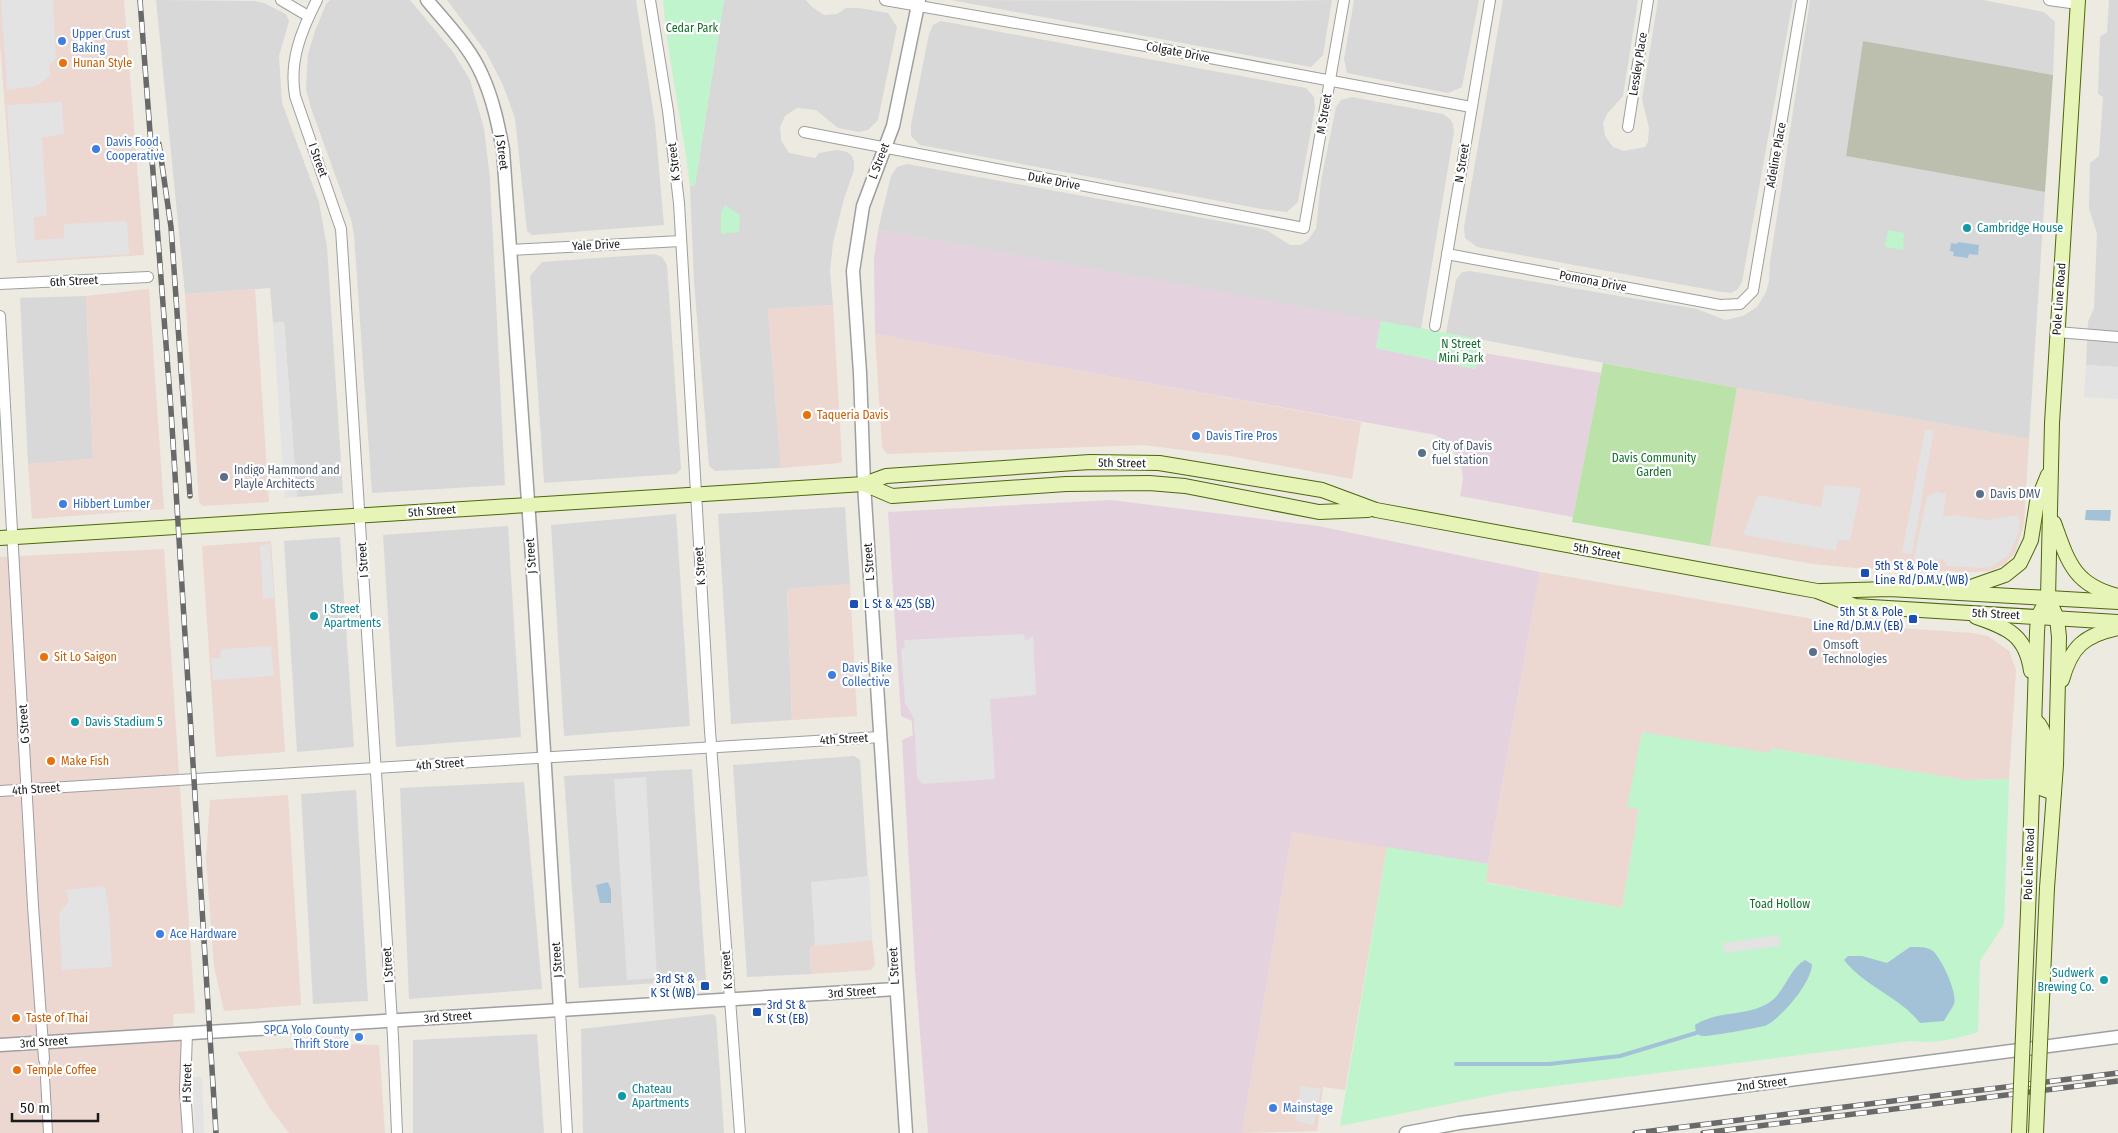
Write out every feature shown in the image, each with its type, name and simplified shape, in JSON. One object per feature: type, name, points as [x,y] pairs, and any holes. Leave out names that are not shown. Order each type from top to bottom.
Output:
[{"type":"main road","name":"Pole Line Road","points":[[2019,1133],[2038,617],[2048,598],[2051,514],[2050,470],[2078,2]]},
{"type":"main road","name":"5th Street","points":[[6,538],[864,484],[886,476],[1090,462],[1144,462],[1177,465],[1322,490],[1376,510],[1818,591],[1855,606],[2118,622]]},
{"type":"main road","points":[[1952,593],[2005,575],[2020,563],[2031,540],[2037,502],[2050,470]]},
{"type":"main road","name":"5th Street","points":[[864,484],[892,496],[1066,484],[1149,483],[1185,486],[1319,512],[1376,510]]},
{"type":"main road","points":[[2051,514],[2068,562],[2073,570],[2090,585],[2118,596]]},
{"type":"main road","name":"5th Street","points":[[1818,591],[1890,588],[2118,602]]},
{"type":"main road","name":"Pole Line Road","points":[[2036,1133],[2058,695],[2057,618],[2048,598]]},
{"type":"main road","points":[[1961,612],[1995,624],[2016,636],[2025,649],[2030,662],[2035,696]]},
{"type":"main road","points":[[2058,695],[2070,658],[2079,644],[2102,632],[2118,628]]},
{"type":"main road","points":[[2034,719],[2043,729],[2045,741],[2043,790],[2054,793]]},
{"type":"street","points":[[281,0],[308,16]]},
{"type":"street","name":"I Street","points":[[317,0],[308,16],[294,54],[292,80],[295,96],[341,229],[392,1021],[397,1133]]},
{"type":"street","name":"J Street","points":[[427,0],[462,42],[482,74],[495,110],[503,150],[528,504],[567,1133]]},
{"type":"street","name":"K Street","points":[[650,0],[668,111],[681,241],[712,746],[740,1133]]},
{"type":"street","name":"Colgate Drive","points":[[885,0],[919,3],[1330,82],[1471,107]]},
{"type":"street","name":"M Street","points":[[1304,228],[1344,0]]},
{"type":"street","name":"N Street","points":[[1435,326],[1490,0]]},
{"type":"street","name":"Lessley Place","points":[[1628,127],[1648,0]]},
{"type":"street","name":"Adeline Place","points":[[1740,304],[1753,291],[1802,0]]},
{"type":"street","points":[[2049,0],[2078,2]]},
{"type":"street","name":"L Street","points":[[906,1133],[864,484],[860,374],[853,271],[863,206],[883,148],[893,126],[919,3]]},
{"type":"street","name":"Duke Drive","points":[[804,132],[1304,228]]},
{"type":"street","name":"Yale Drive","points":[[510,250],[681,241]]},
{"type":"street","name":"Pomona Drive","points":[[1447,254],[1720,305],[1740,304]]},
{"type":"street","name":"6th Street","points":[[0,284],[148,277]]},
{"type":"street","name":"G Street","points":[[0,316],[6,538],[28,790],[48,1133]]},
{"type":"street","points":[[2057,332],[2118,337]]},
{"type":"street","name":"4th Street","points":[[0,791],[880,736]]},
{"type":"street","name":"3rd Street","points":[[0,1045],[896,989]]},
{"type":"street","name":"H Street","points":[[187,1033],[188,1054],[185,1090],[188,1133]]},
{"type":"street","name":"2nd Street","points":[[1406,1133],[1459,1123],[2118,1037]]},
{"type":"shaded area","points":[[0,0],[124,0],[144,255],[17,263],[0,43]]},
{"type":"shaded area","points":[[1,0],[53,0],[56,58],[49,66],[50,76],[37,86],[7,90]]},
{"type":"shaded area","points":[[156,0],[254,1],[264,3],[286,14],[289,21],[279,56],[282,103],[319,202],[327,247],[343,493],[297,497],[284,322],[273,323],[270,288],[185,294]]},
{"type":"shaded area","points":[[330,0],[410,0],[453,52],[470,80],[484,128],[490,179],[505,485],[372,493],[354,235],[351,219],[306,89],[308,54],[326,4]]},
{"type":"shaded area","points":[[447,0],[636,0],[655,123],[664,225],[532,235],[527,231],[515,118],[503,85],[486,52]]},
{"type":"shaded area","points":[[724,0],[806,0],[812,7],[824,15],[837,14],[846,8],[859,8],[888,13],[897,27],[878,120],[868,130],[859,132],[838,128],[816,110],[797,108],[785,116],[780,127],[781,140],[789,153],[815,158],[819,153],[837,150],[847,152],[852,156],[854,162],[854,170],[843,202],[833,243],[830,271],[833,305],[768,309],[781,468],[715,471],[709,466],[694,282],[690,186],[695,185]]},
{"type":"shaded area","points":[[951,0],[1332,0],[1323,55],[1311,67]]},
{"type":"shaded area","points":[[1354,0],[1479,0],[1462,87],[1448,93],[1347,73],[1344,59]]},
{"type":"shaded area","points":[[1503,0],[1638,0],[1623,96],[1607,114],[1603,123],[1605,136],[1613,147],[1624,151],[1645,147],[1648,142],[1649,128],[1642,99],[1658,0],[1793,0],[1742,282],[1738,289],[1731,293],[1722,292],[1477,247],[1465,238],[1464,227]]},
{"type":"shaded area","points":[[1810,0],[1983,0],[2044,12],[2055,22],[2053,75],[1863,42],[1846,156],[2045,192],[2029,439],[1737,388],[1446,333],[1456,280],[1462,272],[1470,271],[1697,309],[1725,320],[1743,316],[1757,307],[1766,292],[1769,281],[1770,262]]},
{"type":"shaded area","points":[[2109,0],[2118,0],[2118,367],[2086,365],[2088,322],[2094,308],[2097,233],[2089,209],[2090,163],[2099,156],[2103,97],[2098,94],[2100,37],[2107,32]]},
{"type":"shaded area","points":[[941,21],[1306,88],[1314,97],[1315,108],[1298,202],[1287,212],[1262,209],[920,145],[911,136],[911,125],[929,34],[933,25]]},
{"type":"shaded area","points":[[1863,41],[2053,75],[2045,192],[1846,156]]},
{"type":"shaded area","points":[[1352,97],[1443,114],[1453,124],[1454,132],[1421,329],[878,230],[891,176],[897,167],[907,164],[1258,228],[1268,231],[1290,245],[1301,245],[1308,240],[1316,229],[1321,181],[1336,107],[1341,100]]},
{"type":"shaded area","points":[[62,102],[64,134],[42,138],[47,216],[34,217],[35,240],[64,238],[64,224],[127,221],[129,254],[17,261],[7,105]]},
{"type":"shaded area","points":[[878,230],[1381,321],[1376,348],[1475,369],[1478,352],[1601,373],[1573,517],[1460,496],[1463,480],[1462,470],[1454,452],[1436,435],[875,334],[874,259]]},
{"type":"shaded area","points":[[654,254],[662,257],[667,265],[681,469],[676,474],[544,483],[530,276],[542,262]]},
{"type":"shaded area","points":[[149,289],[164,509],[32,519],[28,464],[93,459],[86,296]]},
{"type":"shaded area","points":[[255,289],[269,502],[203,506],[199,502],[185,294]]},
{"type":"shaded area","points":[[86,296],[93,459],[28,464],[20,298]]},
{"type":"shaded area","points":[[833,305],[842,461],[840,463],[781,468],[768,309]]},
{"type":"shaded area","points":[[284,322],[297,497],[285,498],[273,323]]},
{"type":"shaded area","points":[[875,334],[1361,422],[1352,479],[1230,456],[1144,445],[887,454],[882,447]]},
{"type":"shaded area","points":[[2086,365],[2118,367],[2118,399],[2084,397]]},
{"type":"shaded area","points":[[1737,388],[2029,439],[2024,525],[2015,553],[2004,565],[1990,571],[1972,572],[1856,568],[1814,564],[1710,546]]},
{"type":"shaded area","points":[[1925,429],[1934,430],[1912,554],[1902,553]]},
{"type":"shaded area","points":[[1825,485],[1861,488],[1850,541],[1838,540],[1836,551],[1743,535],[1758,495],[1821,507]]},
{"type":"shaded area","points":[[1937,492],[1946,494],[1943,516],[1955,515],[1986,520],[2019,515],[2019,532],[2009,555],[1991,567],[1982,568],[1947,566],[1943,559],[1939,559],[1938,572],[1928,571],[1926,561],[1913,563],[1927,496]]},
{"type":"shaded area","points":[[1111,500],[1318,526],[1540,572],[1488,864],[1292,832],[1242,1133],[928,1133],[915,970],[902,740],[913,735],[912,721],[901,716],[888,512]]},
{"type":"shaded area","points":[[845,507],[850,584],[787,589],[792,720],[731,724],[718,514]]},
{"type":"shaded area","points":[[676,514],[690,726],[564,736],[551,525]]},
{"type":"shaded area","points":[[508,526],[521,737],[396,747],[383,535]]},
{"type":"shaded area","points":[[340,537],[354,747],[297,752],[284,541]]},
{"type":"shaded area","points":[[271,541],[285,752],[216,757],[202,546]]},
{"type":"shaded area","points":[[270,544],[274,597],[263,599],[260,545]]},
{"type":"shaded area","points":[[164,549],[195,1013],[173,1014],[174,1034],[187,1033],[187,1133],[0,1133],[0,557]]},
{"type":"shaded area","points":[[1540,572],[1842,624],[1972,633],[1988,636],[2009,651],[2016,670],[2009,779],[1965,780],[1771,748],[1770,753],[1628,806],[1639,809],[1622,908],[1485,882]]},
{"type":"shaded area","points":[[850,584],[857,716],[792,720],[787,589]]},
{"type":"shaded area","points":[[1024,634],[1025,641],[1033,636],[1036,695],[990,699],[995,779],[922,784],[917,777],[914,719],[905,703],[901,649],[905,648],[904,640]]},
{"type":"shaded area","points":[[271,646],[274,676],[213,680],[211,658],[221,658],[221,649]]},
{"type":"shaded area","points":[[854,756],[860,760],[872,940],[810,946],[811,974],[747,977],[733,765]]},
{"type":"shaded area","points":[[692,769],[706,980],[579,988],[564,776]]},
{"type":"shaded area","points":[[646,777],[657,978],[627,980],[614,779]]},
{"type":"shaded area","points":[[524,782],[542,989],[409,999],[400,788]]},
{"type":"shaded area","points":[[356,790],[368,1001],[313,1004],[301,794]]},
{"type":"shaded area","points":[[288,795],[301,1005],[224,1011],[214,966],[206,859],[210,800]]},
{"type":"shaded area","points":[[1292,832],[1387,847],[1345,1090],[1323,1087],[1317,1131],[1242,1133]]},
{"type":"shaded area","points":[[869,876],[872,940],[815,946],[811,882]]},
{"type":"shaded area","points":[[105,886],[109,910],[112,967],[62,970],[59,913],[69,901],[65,890]]},
{"type":"shaded area","points":[[1779,935],[1781,946],[1724,953],[1723,943]]},
{"type":"shaded area","points":[[872,940],[875,965],[871,970],[811,974],[810,946]]},
{"type":"shaded area","points":[[713,1014],[716,1017],[724,1133],[583,1133],[581,1029]]},
{"type":"shaded area","points":[[537,1034],[544,1133],[413,1133],[413,1040]]},
{"type":"shaded area","points":[[338,1044],[379,1045],[385,1133],[289,1133],[269,1107],[237,1052]]},
{"type":"shaded area","points":[[193,1077],[202,1077],[204,1133],[195,1133]]},
{"type":"shaded area","points":[[1301,1086],[1321,1089],[1314,1125],[1295,1121]]},
{"type":"green space","name":"Cedar Park","points":[[663,0],[724,0],[695,185],[690,186],[668,46]]},
{"type":"green space","points":[[725,205],[740,215],[739,232],[721,234],[721,213]]},
{"type":"green space","points":[[1888,230],[1904,233],[1903,250],[1885,247]]},
{"type":"green space","name":"N Street Mini Park","points":[[1381,321],[1480,339],[1476,369],[1376,348]]},
{"type":"green space","name":"Davis Community Garden","points":[[1603,363],[1737,388],[1710,546],[1572,522]]},
{"type":"green space","name":"Toad Hollow","points":[[1642,732],[1770,753],[1771,748],[1965,780],[2009,779],[2004,924],[1980,961],[1978,1032],[1945,1040],[1911,1041],[1508,1092],[1340,1126],[1387,847],[1488,864],[1486,883],[1622,908],[1639,809],[1627,807]]},
{"type":"water","points":[[1958,242],[1979,245],[1978,255],[1969,254],[1968,258],[1953,256],[1954,252],[1950,251],[1951,243],[1957,244]]},
{"type":"water","points":[[2086,510],[2111,510],[2110,521],[2085,520]]},
{"type":"water","points":[[608,882],[611,890],[611,903],[600,903],[596,885]]},
{"type":"water","points":[[1910,947],[1931,949],[1948,976],[1955,999],[1944,1021],[1920,1023],[1903,1006],[1862,978],[1844,960],[1848,956],[1862,956],[1887,963]]},
{"type":"water","points":[[1805,960],[1812,964],[1807,980],[1796,998],[1774,1021],[1767,1025],[1746,1030],[1706,1036],[1696,1033],[1695,1025],[1704,1020],[1752,1010],[1770,1002],[1780,992],[1795,969]]},
{"type":"waterway","points":[[1456,1064],[1549,1064],[1620,1056],[1696,1033]]},
{"type":"railway","points":[[140,0],[171,410],[216,1133]]},
{"type":"railway","points":[[159,144],[171,227],[190,496]]},
{"type":"railway","points":[[1635,1133],[2118,1073]]},
{"type":"railway","points":[[1703,1133],[2118,1081]]},
{"type":"place","name":"Upper Crust Baking","points":[[62,41]]},
{"type":"place","name":"Hunan Style","points":[[63,63]]},
{"type":"place","name":"Davis Food Cooperative","points":[[96,149]]},
{"type":"place","name":"Cambridge House","points":[[1967,228]]},
{"type":"place","name":"Taqueria Davis","points":[[807,415]]},
{"type":"place","name":"Davis Tire Pros","points":[[1196,436]]},
{"type":"place","name":"City of Davis fuel station","points":[[1422,453]]},
{"type":"place","name":"Indigo Hammond and Playle Architects","points":[[224,477]]},
{"type":"place","name":"Davis DMV","points":[[1980,494]]},
{"type":"place","name":"Hibbert Lumber","points":[[63,504]]},
{"type":"place","name":"5th St & Pole Line Rd/D.M.V (WB)","points":[[1865,573]]},
{"type":"place","name":"L St & 425 (SB)","points":[[854,604]]},
{"type":"place","name":"I Street Apartments","points":[[314,616]]},
{"type":"place","name":"5th St & Pole Line Rd/D.M.V (EB)","points":[[1913,619]]},
{"type":"place","name":"Omsoft Technologies","points":[[1813,652]]},
{"type":"place","name":"Sit Lo Saigon","points":[[44,657]]},
{"type":"place","name":"Davis Bike Collective","points":[[832,675]]},
{"type":"place","name":"Davis Stadium 5","points":[[75,722]]},
{"type":"place","name":"Make Fish","points":[[51,761]]},
{"type":"place","name":"Ace Hardware","points":[[160,934]]},
{"type":"place","name":"Sudwerk Brewing Co.","points":[[2104,980]]},
{"type":"place","name":"3rd St & K St (WB)","points":[[705,986]]},
{"type":"place","name":"3rd St & K St (EB)","points":[[757,1012]]},
{"type":"place","name":"Taste of Thai","points":[[16,1018]]},
{"type":"place","name":"SPCA Yolo County Thrift Store","points":[[359,1037]]},
{"type":"place","name":"Temple Coffee","points":[[17,1070]]},
{"type":"place","name":"Chateau Apartments","points":[[622,1096]]},
{"type":"place","name":"Mainstage","points":[[1273,1108]]}]
